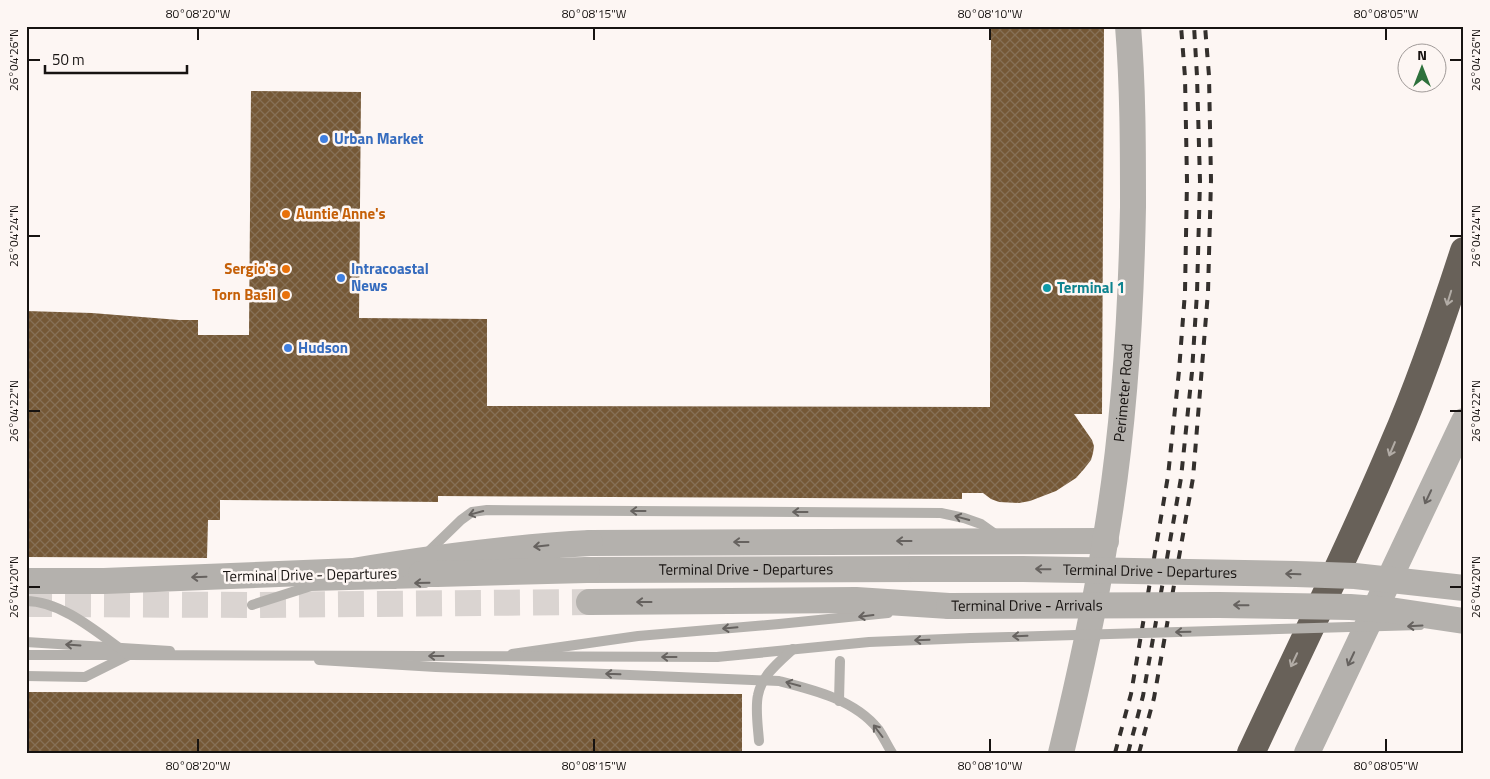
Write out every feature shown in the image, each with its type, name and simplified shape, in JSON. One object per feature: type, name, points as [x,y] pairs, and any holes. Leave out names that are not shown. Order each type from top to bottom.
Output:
[{"type":"highway","points":[[1252,753],[1395,442],[1442,318],[1464,251]]},
{"type":"street","name":"Perimeter Road","points":[[1061,753],[1086,648],[1106,541],[1120,431],[1131,292],[1133,106],[1128,26]]},
{"type":"street","points":[[1307,753],[1464,421]]},
{"type":"street","points":[[353,571],[440,557],[590,543],[997,545],[1106,541]]},
{"type":"street","name":"Terminal Drive - Departures","points":[[26,581],[104,581],[353,571],[437,574],[587,570],[1023,569],[1355,576],[1464,588]]},
{"type":"street","name":"Terminal Drive - Arrivals","points":[[589,602],[779,613],[856,600],[949,606],[1219,605],[1350,607],[1390,610],[1464,622]]},
{"type":"lane","points":[[396,584],[461,520],[472,512],[487,510],[941,513],[981,524],[997,545]]},
{"type":"lane","points":[[252,605],[311,586],[591,580],[927,577],[974,559]]},
{"type":"lane","points":[[26,601],[42,603],[64,612],[129,655]]},
{"type":"lane","points":[[436,667],[543,648],[638,636],[779,613]]},
{"type":"lane","points":[[26,654],[717,657],[878,641],[1376,628],[1464,622]]},
{"type":"lane","points":[[26,642],[436,667],[779,681],[808,688],[860,712],[878,730],[892,753]]},
{"type":"lane","points":[[759,741],[758,700],[762,682],[772,668],[793,649]]},
{"type":"lane","points":[[26,676],[85,677],[129,655]]},
{"type":"lane","points":[[839,701],[840,661]]},
{"type":"building","name":"Terminal 1","points":[[991,26],[1104,26],[1102,414],[1074,414],[1092,440],[1094,446],[1093,453],[1091,460],[1076,478],[1056,491],[1019,503],[999,502],[983,493],[962,493],[962,499],[438,496],[438,502],[220,500],[220,520],[208,520],[207,558],[26,557],[26,311],[198,320],[198,335],[249,335],[251,91],[361,92],[359,318],[487,319],[487,406],[990,407]]},
{"type":"building","points":[[26,692],[742,694],[742,753],[26,753]]},
{"type":"tunnel","points":[[26,604],[252,605],[589,602]]},
{"type":"railway","points":[[1115,753],[1131,694],[1168,476],[1179,371],[1185,292],[1187,181],[1185,77],[1181,26]]},
{"type":"railway","points":[[1128,753],[1143,696],[1181,478],[1192,372],[1197,293],[1200,181],[1194,26]]},
{"type":"railway","points":[[1139,753],[1154,698],[1193,478],[1208,292],[1211,180],[1209,76],[1205,26]]},
{"type":"place","name":"Urban Market","points":[[324,139]]},
{"type":"place","name":"Auntie Anne's","points":[[286,214]]},
{"type":"place","name":"Sergio's","points":[[286,269]]},
{"type":"place","name":"Intracoastal News","points":[[341,278]]},
{"type":"place","name":"Terminal 1","points":[[1047,288]]},
{"type":"place","name":"Torn Basil","points":[[286,295]]},
{"type":"place","name":"Hudson","points":[[288,348]]}]
